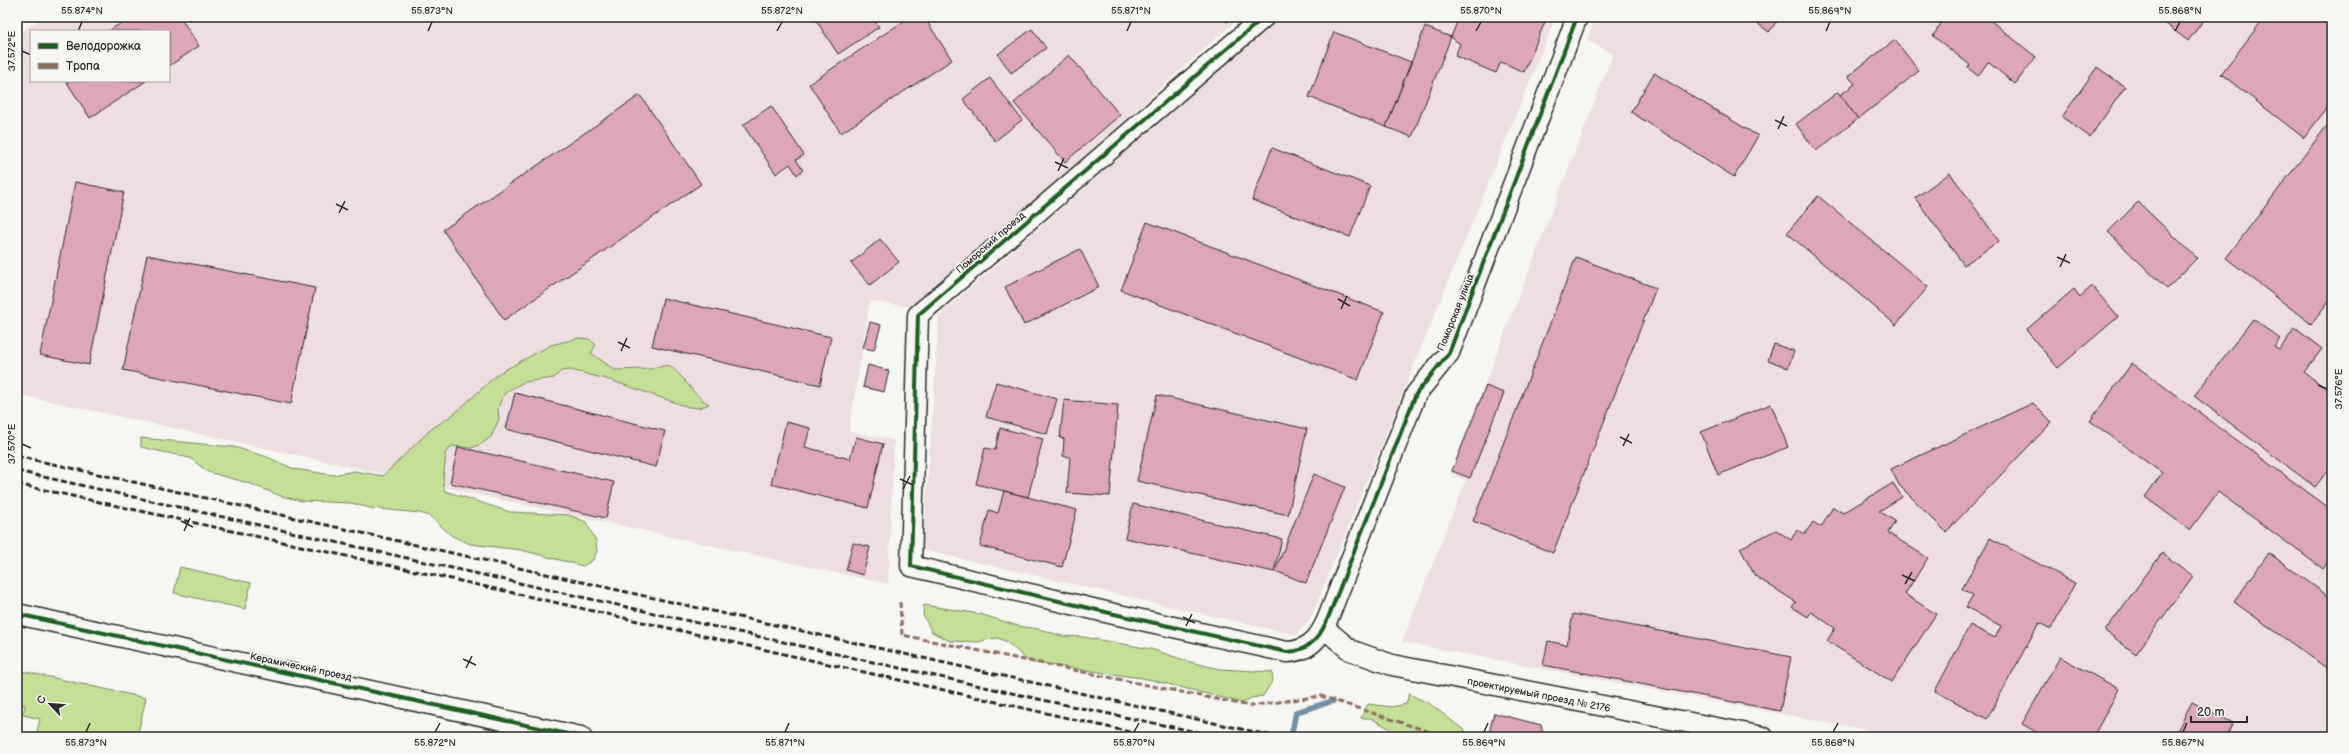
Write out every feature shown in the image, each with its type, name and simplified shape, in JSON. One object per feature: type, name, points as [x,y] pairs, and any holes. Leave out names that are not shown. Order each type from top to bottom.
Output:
[{"type":"street","name":"Поморский проезд","points":[[1264,17],[918,315],[911,566],[1114,614],[1287,652],[1297,652],[1308,646],[1324,628]]},
{"type":"street","name":"Поморская улица","points":[[1324,628],[1416,394],[1449,353],[1577,17]]},
{"type":"street","name":"Керамический проезд","points":[[17,614],[376,690],[580,737]]},
{"type":"street","name":"проектируемый проезд № 2176","points":[[1324,628],[1350,650],[1392,665],[1763,737]]},
{"type":"shaded area","points":[[44,17],[1240,17],[1066,173],[911,307],[870,301],[849,431],[894,440],[888,584],[17,394],[17,34]]},
{"type":"shaded area","points":[[1280,17],[1556,17],[1310,620],[1296,635],[923,550],[939,315]]},
{"type":"shaded area","points":[[1596,17],[2332,17],[2332,737],[1904,737],[1402,642],[1466,480],[1450,474],[1613,54],[1587,40]]},
{"type":"green space","points":[[579,338],[589,339],[596,345],[591,353],[615,370],[649,369],[668,365],[679,374],[698,396],[709,404],[699,408],[688,407],[610,380],[571,370],[561,371],[554,378],[524,382],[506,392],[498,409],[499,419],[491,437],[472,448],[452,446],[445,453],[443,482],[445,491],[510,512],[569,515],[586,522],[596,541],[597,551],[593,560],[583,566],[521,550],[470,544],[452,536],[430,516],[420,513],[370,508],[351,503],[302,501],[281,496],[248,483],[208,472],[190,458],[141,447],[141,438],[234,447],[267,457],[294,469],[333,475],[354,471],[383,476],[430,430],[454,414],[499,373],[551,345]]},
{"type":"green space","points":[[180,567],[251,583],[245,609],[174,593]]},
{"type":"green space","points":[[924,605],[980,614],[1018,626],[1039,629],[1062,636],[1083,637],[1151,649],[1190,662],[1220,669],[1272,672],[1273,680],[1263,696],[1251,698],[1243,703],[1148,679],[1029,662],[1007,642],[998,638],[979,642],[950,641],[932,632],[923,615]]},
{"type":"green space","points":[[22,671],[146,698],[137,737],[119,737],[101,733],[99,737],[36,736],[40,719],[23,715],[25,705],[17,703]]},
{"type":"green space","points":[[1409,694],[1430,704],[1469,734],[1468,737],[1404,737],[1371,718],[1361,718],[1368,704],[1392,707],[1406,704]]},
{"type":"building","points":[[130,17],[180,17],[199,46],[170,65],[170,30],[110,30]]},
{"type":"building","points":[[814,17],[872,17],[879,27],[838,54]]},
{"type":"building","points":[[910,17],[924,17],[952,60],[841,133],[809,84]]},
{"type":"building","points":[[1222,17],[1233,17],[1227,22]]},
{"type":"building","points":[[1459,17],[1547,17],[1524,72],[1501,62],[1496,73],[1455,56],[1460,44],[1451,37]]},
{"type":"building","points":[[1749,17],[1780,17],[1769,32]]},
{"type":"building","points":[[1945,17],[1986,17],[2036,57],[2015,84],[1988,62],[1978,76],[1968,68],[1970,65],[1933,36]]},
{"type":"building","points":[[2157,17],[2206,17],[2188,41]]},
{"type":"building","points":[[2265,17],[2332,17],[2332,101],[2304,138],[2221,74]]},
{"type":"building","points":[[1425,27],[1451,37],[1412,137],[1386,127]]},
{"type":"building","points":[[1032,29],[1046,48],[1011,73],[998,54]]},
{"type":"building","points":[[1334,32],[1411,62],[1386,127],[1309,97]]},
{"type":"building","points":[[1895,40],[1919,71],[1858,119],[1840,95],[1855,84],[1848,76]]},
{"type":"building","points":[[1069,55],[1120,115],[1065,162],[1014,103]]},
{"type":"building","points":[[2097,67],[2125,87],[2090,137],[2062,117]]},
{"type":"building","points":[[1654,73],[1758,136],[1734,177],[1631,112]]},
{"type":"building","points":[[990,78],[1022,120],[995,141],[963,99]]},
{"type":"building","points":[[67,82],[144,82],[90,118]]},
{"type":"building","points":[[1838,92],[1858,119],[1816,151],[1796,124]]},
{"type":"building","points":[[640,95],[701,184],[504,320],[443,230]]},
{"type":"building","points":[[771,106],[804,155],[796,160],[803,170],[797,175],[790,164],[776,174],[743,125]]},
{"type":"building","points":[[2332,119],[2332,297],[2311,324],[2226,258]]},
{"type":"building","points":[[1272,148],[1370,186],[1350,237],[1252,200]]},
{"type":"building","points":[[1950,173],[1999,241],[1964,265],[1915,198]]},
{"type":"building","points":[[75,182],[124,192],[89,365],[40,355]]},
{"type":"building","points":[[1818,196],[1928,287],[1896,325],[1787,233]]},
{"type":"building","points":[[2138,202],[2197,258],[2167,289],[2108,232]]},
{"type":"building","points":[[1147,222],[1384,312],[1358,380],[1121,290]]},
{"type":"building","points":[[880,239],[899,262],[870,285],[851,263]]},
{"type":"building","points":[[1080,249],[1099,287],[1024,325],[1005,287]]},
{"type":"building","points":[[147,255],[315,288],[291,404],[123,370]]},
{"type":"building","points":[[1576,257],[1656,288],[1553,553],[1473,521]]},
{"type":"building","points":[[2092,286],[2118,317],[2058,368],[2026,330],[2074,289],[2080,297]]},
{"type":"building","points":[[663,298],[831,337],[820,385],[652,346]]},
{"type":"building","points":[[2253,319],[2280,339],[2274,347],[2279,350],[2295,328],[2322,349],[2304,372],[2332,393],[2332,465],[2315,487],[2194,396]]},
{"type":"building","points":[[870,322],[881,325],[874,350],[863,348]]},
{"type":"building","points":[[1774,344],[1794,351],[1788,368],[1768,360]]},
{"type":"building","points":[[2132,363],[2332,510],[2332,556],[2323,569],[2218,492],[2190,530],[2145,497],[2162,473],[2090,421]]},
{"type":"building","points":[[868,365],[889,371],[884,392],[863,387]]},
{"type":"building","points":[[996,382],[1057,399],[1047,434],[986,417]]},
{"type":"building","points":[[1486,386],[1504,393],[1470,478],[1452,471]]},
{"type":"building","points":[[515,393],[665,431],[656,467],[506,429]]},
{"type":"building","points":[[1157,395],[1307,429],[1288,515],[1137,481]]},
{"type":"building","points":[[1064,400],[1118,405],[1110,496],[1067,493],[1070,457],[1063,456],[1064,439],[1060,438]]},
{"type":"building","points":[[2033,403],[2052,422],[1946,532],[1899,485],[1891,469]]},
{"type":"building","points":[[1771,404],[1788,447],[1718,475],[1701,432]]},
{"type":"building","points":[[786,422],[810,428],[805,447],[850,459],[856,437],[883,444],[868,508],[771,484]]},
{"type":"building","points":[[1000,428],[1043,439],[1028,497],[976,484],[985,448],[995,450]]},
{"type":"building","points":[[458,447],[614,482],[606,518],[450,483]]},
{"type":"building","points":[[1314,474],[1345,487],[1306,583],[1275,571]]},
{"type":"building","points":[[1893,483],[1902,497],[1879,511],[1895,521],[1888,533],[1928,558],[1905,594],[1936,614],[1892,682],[1827,641],[1835,628],[1811,612],[1808,617],[1792,607],[1796,602],[1755,576],[1740,548],[1776,530],[1791,540],[1797,530],[1805,534],[1813,522],[1821,527],[1833,507],[1843,513]]},
{"type":"building","points":[[1004,491],[1077,510],[1062,567],[980,546],[989,510],[998,513]]},
{"type":"building","points":[[1133,504],[1282,539],[1274,572],[1125,538]]},
{"type":"building","points":[[1990,538],[2075,583],[2051,629],[2039,623],[1987,719],[1935,691],[1970,625],[1995,638],[2001,626],[1966,607],[1973,595],[1962,589]]},
{"type":"building","points":[[853,543],[870,547],[863,575],[846,570]]},
{"type":"building","points":[[2162,553],[2193,576],[2136,654],[2105,631]]},
{"type":"building","points":[[2269,553],[2332,599],[2332,672],[2234,602]]},
{"type":"building","points":[[1573,614],[1791,657],[1780,711],[1543,665],[1548,641],[1567,645]]},
{"type":"building","points":[[2060,657],[2119,689],[2093,737],[2045,737],[2022,724]]},
{"type":"building","points":[[2192,702],[2233,723],[2226,737],[2174,737]]},
{"type":"building","points":[[1494,713],[1541,725],[1544,737],[1488,737]]},
{"type":"waterway","points":[[1291,737],[1296,712],[1333,701]]},
{"type":"railway","points":[[17,456],[1277,737]]},
{"type":"railway","points":[[17,471],[1052,702],[1221,737]]},
{"type":"railway","points":[[17,484],[447,578],[1152,737]]},
{"type":"marked path","points":[[900,602],[902,635],[1250,706],[1321,696],[1445,737]]},
{"type":"cycle path","points":[[1264,17],[918,315],[911,566],[1114,614],[1287,652],[1296,651],[1309,645],[1315,640],[1327,621],[1416,394],[1449,353],[1577,17]]},
{"type":"cycle path","points":[[17,614],[581,737]]}]
